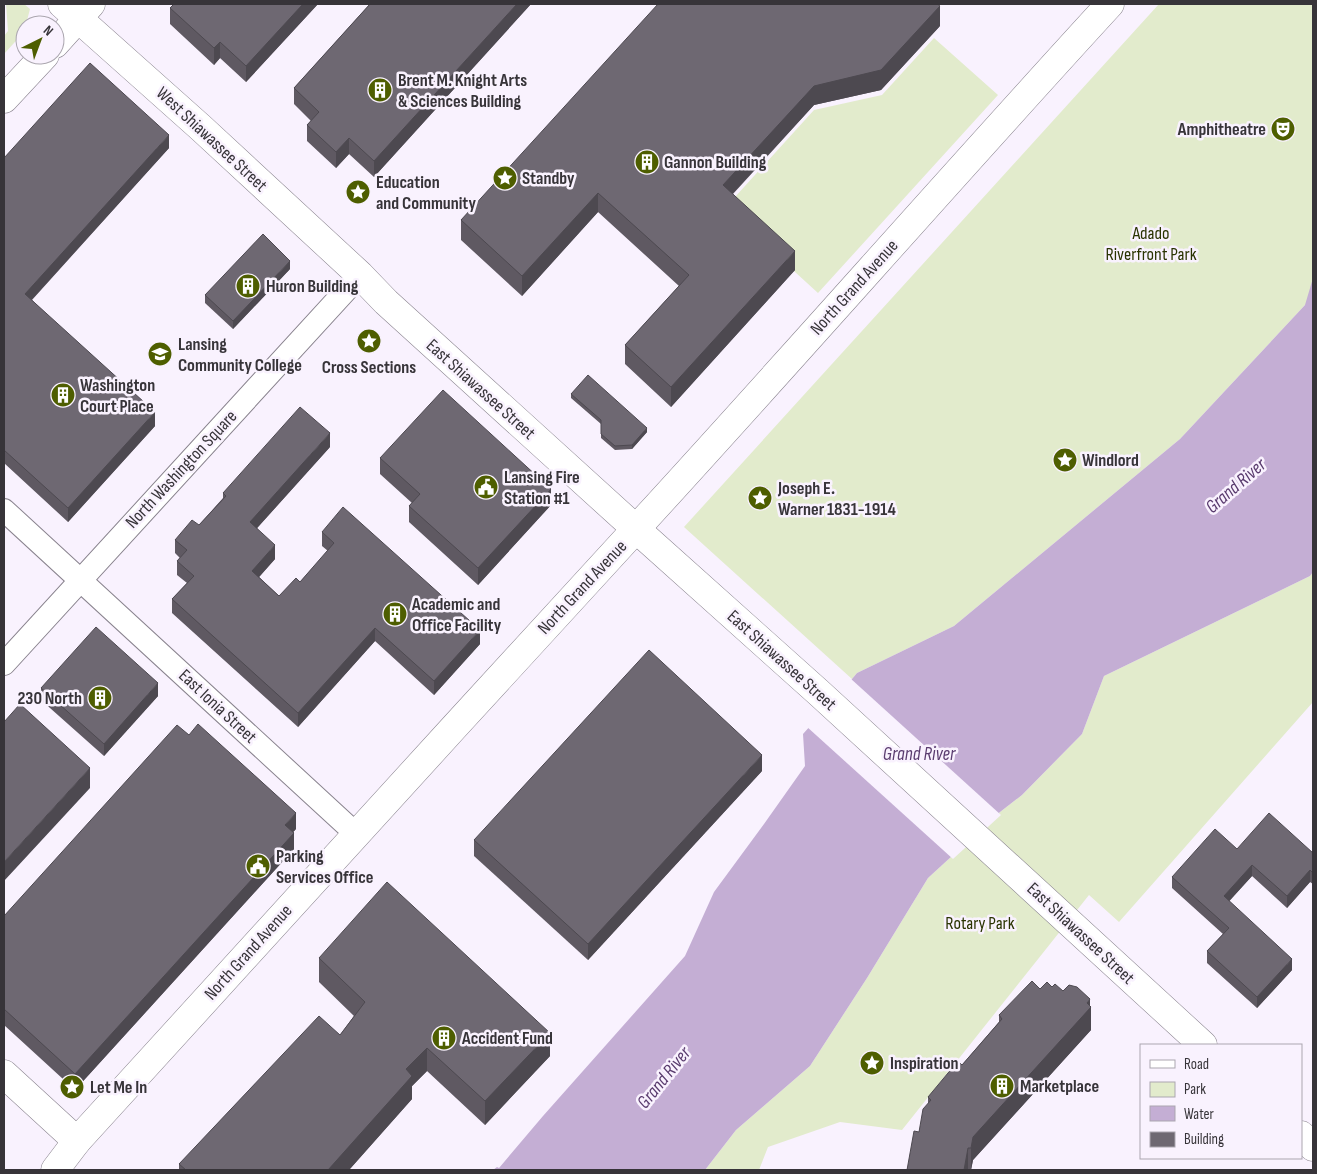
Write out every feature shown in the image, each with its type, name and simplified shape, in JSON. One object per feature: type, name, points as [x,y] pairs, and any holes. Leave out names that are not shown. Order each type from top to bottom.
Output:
[{"type":"street","name":"North Grand Avenue","points":[[55,1170],[77,1141],[636,529],[985,140],[1110,4]]},
{"type":"street","points":[[65,28],[77,9]]},
{"type":"street","name":"West Shiawassee Street","points":[[77,9],[200,127],[360,275]]},
{"type":"street","points":[[4,99],[35,65]]},
{"type":"street","name":"East Shiawassee Street","points":[[360,275],[386,302],[818,692],[1202,1044]]},
{"type":"street","name":"North Washington Square","points":[[4,664],[360,275]]},
{"type":"street","name":"East Ionia Street","points":[[4,510],[356,834]]},
{"type":"street","points":[[4,1074],[77,1141]]},
{"type":"street","points":[[1302,1136],[1313,1147]]},
{"type":"green space","points":[[6,4],[24,4],[30,9],[28,15],[15,15],[15,42],[4,54],[4,36],[8,31]]},
{"type":"green space","name":"Adado Riverfront Park","points":[[1159,4],[1313,4],[1313,304],[1305,305],[1180,439],[954,626],[857,673],[852,679],[684,527]]},
{"type":"green space","points":[[934,38],[998,95],[818,293],[725,208],[814,110],[882,95]]},
{"type":"green space","name":"Rotary Park","points":[[1313,572],[1313,702],[1119,922],[1089,895],[902,1130],[840,1122],[768,1147],[759,1170],[705,1170],[736,1130],[810,1066],[928,878],[1000,812],[1022,795],[1082,734],[1104,676],[1310,576]]},
{"type":"water","name":"Grand River","points":[[1313,278],[1313,572],[1310,576],[1104,676],[1082,734],[1022,795],[1000,812],[928,878],[810,1066],[736,1130],[705,1170],[493,1170],[497,1167],[499,1168],[685,956],[714,892],[805,766],[803,734],[857,673],[954,626],[1180,439],[1305,305]]},
{"type":"pier","points":[[850,678],[1001,815],[953,859],[806,726]]},
{"type":"building","points":[[174,4],[303,4],[246,66],[220,42],[214,48],[170,8]]},
{"type":"building","name":"Brent M. Knight Arts & Sciences Building","points":[[370,4],[517,4],[374,161],[349,138],[336,152],[307,125],[319,112],[294,88]]},
{"type":"building","name":"Gannon Building","points":[[658,4],[937,4],[940,6],[881,70],[814,86],[723,185],[795,251],[671,387],[625,345],[689,275],[598,193],[522,276],[461,220]]},
{"type":"building","points":[[90,63],[169,135],[25,294],[155,412],[68,508],[4,450],[4,158]]},
{"type":"building","name":"Huron Building","points":[[263,234],[290,261],[233,321],[205,295]]},
{"type":"building","points":[[588,375],[647,428],[632,445],[615,446],[601,434],[601,420],[571,394]]},
{"type":"building","name":"Lansing Fire Station #1","points":[[443,390],[551,489],[478,568],[409,506],[420,494],[380,458]]},
{"type":"building","points":[[300,407],[330,433],[250,522],[275,545],[252,571],[279,596],[296,578],[300,582],[334,543],[322,532],[343,507],[480,630],[434,681],[375,628],[298,713],[172,599],[194,576],[177,561],[187,550],[175,540],[192,520],[199,525],[226,496],[223,493]]},
{"type":"building","name":"230 North","points":[[96,627],[158,683],[104,744],[41,688]]},
{"type":"building","points":[[649,650],[762,755],[588,944],[474,840]]},
{"type":"building","points":[[20,704],[90,768],[4,862],[4,722]]},
{"type":"building","points":[[198,724],[296,813],[285,825],[294,833],[75,1074],[4,1009],[4,916],[177,725],[189,735]]},
{"type":"building","points":[[1269,813],[1313,853],[1313,873],[1310,870],[1287,896],[1252,865],[1224,896],[1292,959],[1257,997],[1207,951],[1229,928],[1172,877],[1215,829],[1237,849]]},
{"type":"building","name":"Accident Fund","points":[[387,882],[550,1033],[485,1101],[427,1048],[406,1069],[412,1076],[328,1170],[186,1170],[179,1164],[319,1016],[340,1035],[365,1002],[319,958]]},
{"type":"building","name":"Marketplace","points":[[1032,981],[1040,989],[1047,982],[1052,987],[1055,984],[1063,991],[1069,985],[1077,987],[1090,999],[1087,1003],[1091,1007],[973,1137],[971,1148],[968,1148],[964,1170],[907,1170],[914,1131],[919,1132],[923,1109],[931,1100],[928,1097],[958,1061],[962,1065],[1002,1019],[999,1015]]},
{"type":"place","name":"Brent M. Knight Arts & Sciences Building","points":[[380,90]]},
{"type":"place","name":"Amphitheatre","points":[[1283,129]]},
{"type":"place","name":"Gannon Building","points":[[647,162]]},
{"type":"place","name":"Standby","points":[[505,178]]},
{"type":"place","name":"Education and Community","points":[[358,192]]},
{"type":"place","name":"Huron Building","points":[[248,286]]},
{"type":"place","name":"Cross Sections","points":[[369,341]]},
{"type":"place","name":"Lansing Community College","points":[[160,354]]},
{"type":"place","name":"Washington Court Place","points":[[63,395]]},
{"type":"place","name":"Windlord","points":[[1065,460]]},
{"type":"place","name":"Lansing Fire Station #1","points":[[486,487]]},
{"type":"place","name":"Joseph E. Warner 1831-1914","points":[[760,498]]},
{"type":"place","name":"Academic and Office Facility","points":[[395,614]]},
{"type":"place","name":"230 North","points":[[100,698]]},
{"type":"place","name":"Parking Services Office","points":[[258,866]]},
{"type":"place","name":"Accident Fund","points":[[444,1038]]},
{"type":"place","name":"Inspiration","points":[[872,1063]]},
{"type":"place","name":"Marketplace","points":[[1002,1086]]},
{"type":"place","name":"Let Me In","points":[[72,1087]]}]
